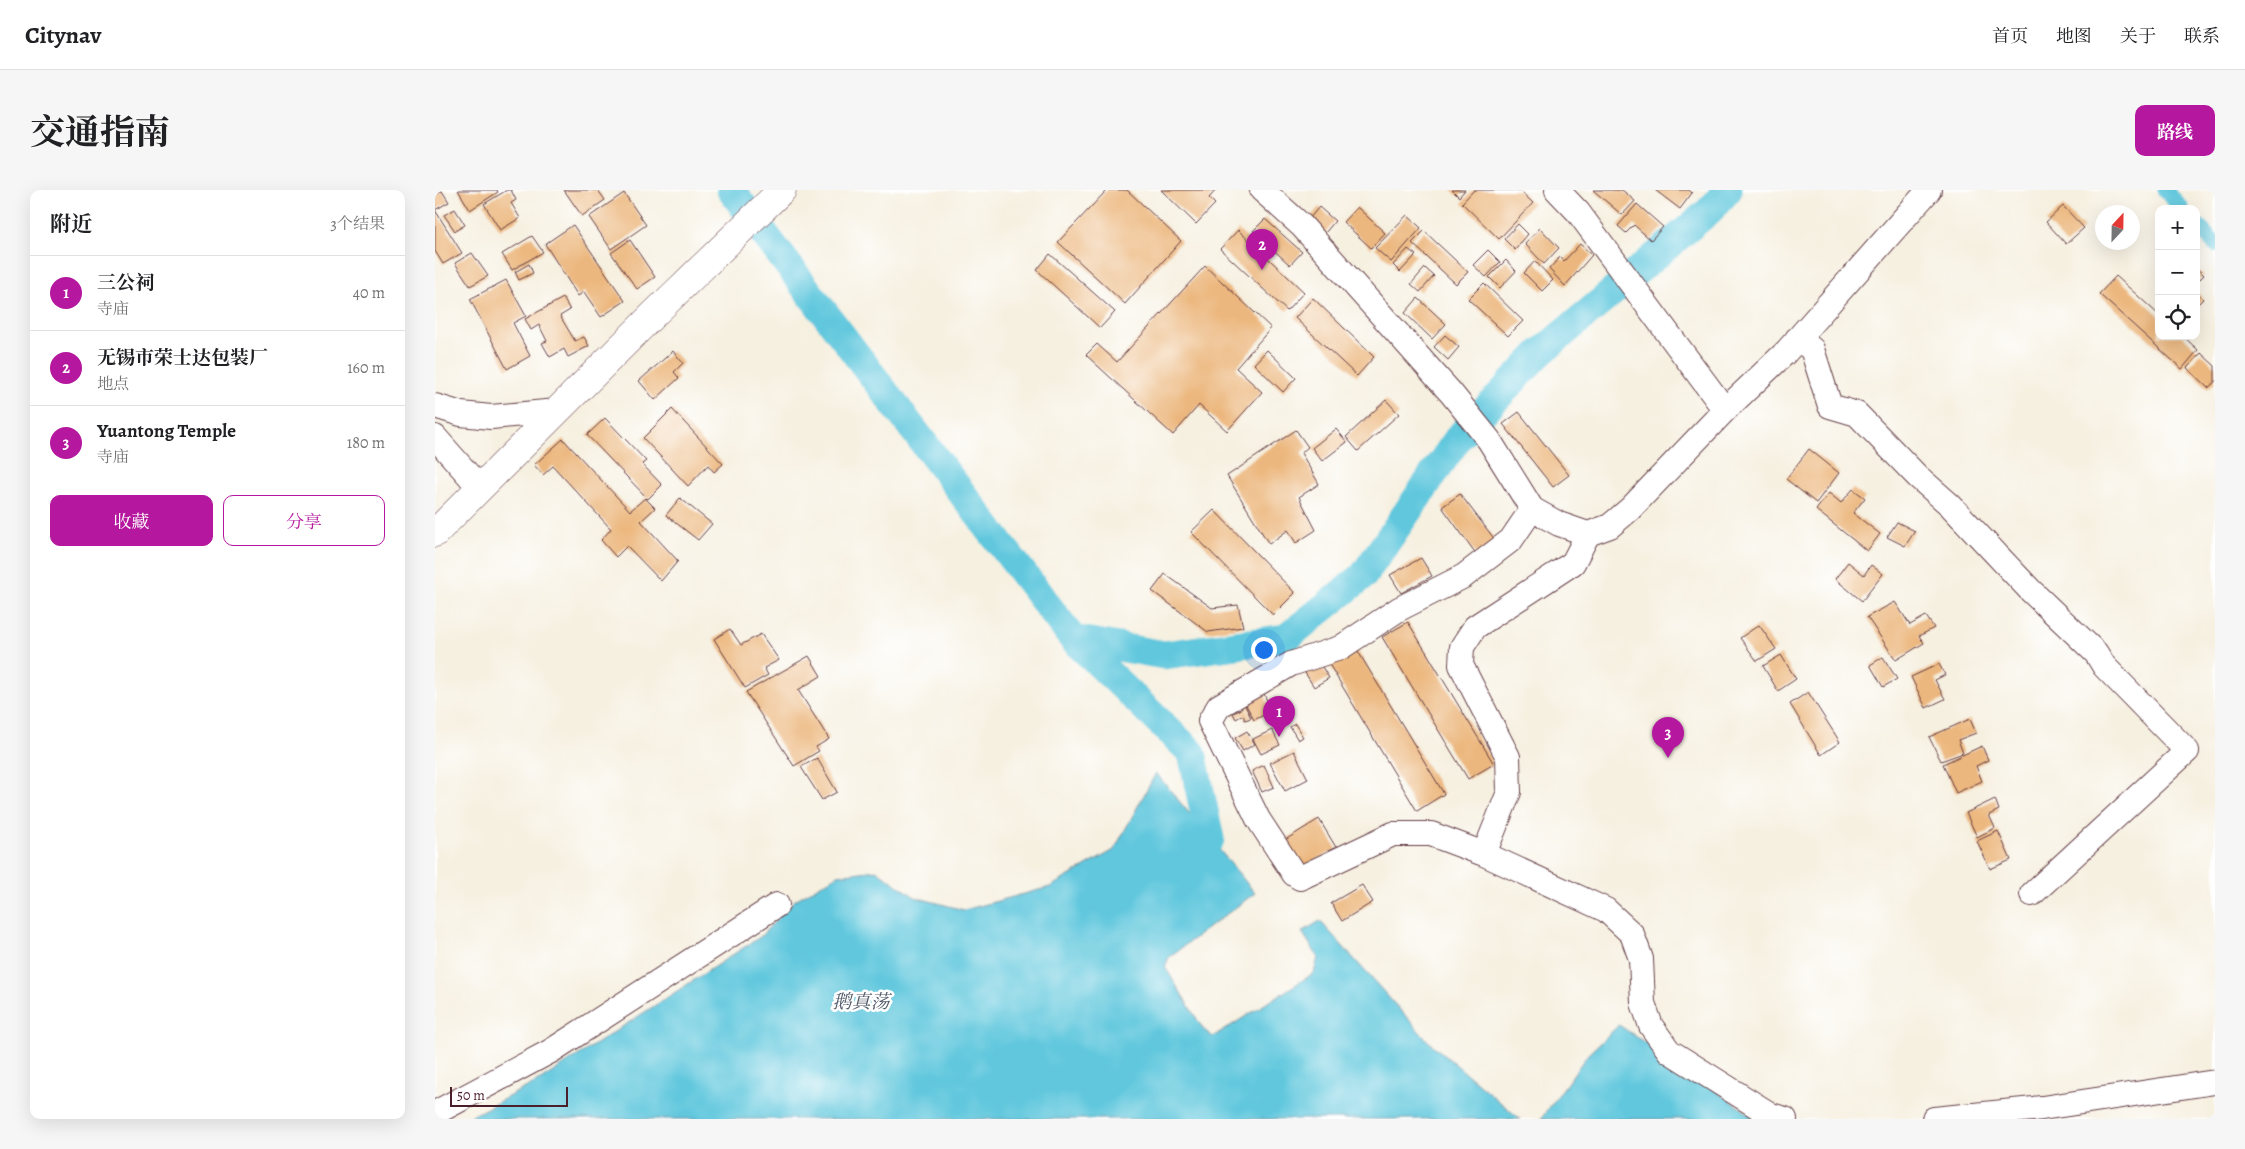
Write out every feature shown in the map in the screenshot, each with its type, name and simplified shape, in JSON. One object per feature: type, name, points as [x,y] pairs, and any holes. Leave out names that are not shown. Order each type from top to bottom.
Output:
[{"type":"main road","points":[[435,533],[654,314],[782,190]]},
{"type":"street","points":[[1262,190],[1302,226],[1451,393],[1489,440],[1532,509],[1559,524],[1588,534],[1610,526],[1630,509],[1725,410],[1797,339],[1929,190]]},
{"type":"street","points":[[1557,190],[1578,212],[1725,410]]},
{"type":"street","points":[[1797,339],[1812,349],[1830,406],[1857,414],[1917,476],[1950,505],[2031,591],[2096,653],[2104,666],[2187,751],[2032,894]]},
{"type":"street","points":[[435,406],[461,414],[491,416],[557,411]]},
{"type":"street","points":[[435,437],[480,488]]},
{"type":"street","points":[[1532,509],[1511,540],[1464,576],[1399,609],[1340,648],[1291,664],[1219,706],[1210,721],[1258,819],[1294,874],[1300,878],[1393,834],[1431,834],[1484,854],[1606,910],[1632,934],[1641,959],[1643,1003],[1651,1026],[1669,1051],[1771,1116],[1785,1119]]},
{"type":"street","points":[[1484,854],[1509,792],[1508,757],[1461,665],[1462,646],[1475,627],[1573,563],[1588,534]]},
{"type":"street","points":[[435,1113],[551,1051],[777,905]]},
{"type":"street","points":[[1935,1119],[2042,1108],[2215,1082]]},
{"type":"water","name":"鹅真荡","points":[[1156,773],[1255,893],[1169,957],[1165,967],[1203,1029],[1213,1037],[1314,973],[1318,957],[1302,932],[1320,921],[1428,1041],[1520,1119],[466,1119],[542,1079],[760,937],[795,900],[838,875],[876,870],[915,897],[964,910],[1050,887],[1114,850]]},
{"type":"water","points":[[1619,1025],[1757,1119],[1541,1119],[1588,1054]]},
{"type":"building","points":[[458,190],[497,190],[498,192],[470,210]]},
{"type":"building","points":[[507,190],[511,190],[516,200],[511,203],[520,218],[500,230],[484,204]]},
{"type":"building","points":[[564,190],[598,190],[605,200],[582,216]]},
{"type":"building","points":[[1107,190],[1127,190],[1181,241],[1125,304],[1058,242]]},
{"type":"building","points":[[1161,190],[1216,190],[1209,198],[1215,204],[1196,224]]},
{"type":"building","points":[[1452,190],[1465,190],[1459,197]]},
{"type":"building","points":[[1474,190],[1519,190],[1533,203],[1499,239],[1462,203]]},
{"type":"building","points":[[1593,190],[1622,190],[1635,201],[1622,215]]},
{"type":"building","points":[[1655,190],[1689,190],[1692,193],[1680,209]]},
{"type":"building","points":[[442,191],[449,202],[435,210],[435,195]]},
{"type":"building","points":[[624,193],[646,225],[611,249],[589,217]]},
{"type":"building","points":[[1637,204],[1663,227],[1651,240],[1634,225],[1626,233],[1618,226]]},
{"type":"building","points":[[2063,206],[2084,228],[2066,244],[2046,222]]},
{"type":"building","points":[[1319,207],[1335,221],[1320,239],[1304,225]]},
{"type":"building","points":[[1357,207],[1385,233],[1371,248],[1343,222]]},
{"type":"building","points":[[455,209],[465,225],[455,231],[444,215]]},
{"type":"building","points":[[435,210],[462,253],[443,264],[435,251]]},
{"type":"building","points":[[1407,215],[1421,228],[1391,262],[1375,248]]},
{"type":"building","points":[[1265,219],[1302,252],[1290,265],[1253,231]]},
{"type":"building","points":[[1518,224],[1528,234],[1515,250],[1504,239]]},
{"type":"building","points":[[573,225],[625,301],[601,317],[584,292],[578,296],[545,244]]},
{"type":"building","points":[[1540,228],[1559,248],[1544,264],[1525,244]]},
{"type":"building","points":[[1238,230],[1304,292],[1287,311],[1220,249]]},
{"type":"building","points":[[1424,231],[1468,272],[1456,284],[1412,243]]},
{"type":"building","points":[[532,236],[543,252],[512,270],[502,254]]},
{"type":"building","points":[[630,240],[655,277],[637,289],[611,253]]},
{"type":"building","points":[[1580,244],[1592,255],[1565,286],[1549,269],[1560,257],[1564,261]]},
{"type":"building","points":[[1408,249],[1416,255],[1400,272],[1393,265]]},
{"type":"building","points":[[1488,250],[1500,262],[1486,277],[1473,265]]},
{"type":"building","points":[[472,253],[488,276],[470,286],[455,263]]},
{"type":"building","points":[[1050,254],[1115,312],[1100,328],[1037,270]]},
{"type":"building","points":[[1506,260],[1516,271],[1500,288],[1489,277]]},
{"type":"building","points":[[1535,261],[1553,280],[1542,291],[1524,273]]},
{"type":"building","points":[[529,264],[533,273],[519,280],[515,272]]},
{"type":"building","points":[[1205,266],[1271,328],[1236,368],[1262,392],[1227,431],[1199,405],[1173,435],[1086,355],[1097,344],[1117,362]]},
{"type":"building","points":[[1425,268],[1434,276],[1420,292],[1411,284]]},
{"type":"building","points":[[2116,276],[2155,311],[2155,340],[2187,340],[2198,350],[2182,369],[2099,294]]},
{"type":"building","points":[[506,280],[526,316],[513,323],[530,356],[507,369],[470,299]]},
{"type":"building","points":[[1484,283],[1523,321],[1508,336],[1468,299]]},
{"type":"building","points":[[563,298],[570,310],[560,316],[575,341],[584,337],[589,346],[568,357],[564,349],[550,357],[542,343],[547,341],[539,325],[531,330],[525,319]]},
{"type":"building","points":[[1313,298],[1374,357],[1357,376],[1295,318]]},
{"type":"building","points":[[1418,298],[1446,324],[1432,339],[1405,313]]},
{"type":"building","points":[[1445,335],[1459,347],[1448,360],[1434,347]]},
{"type":"building","points":[[1267,350],[1296,378],[1283,392],[1254,364]]},
{"type":"building","points":[[673,351],[683,363],[674,372],[679,378],[655,400],[639,381]]},
{"type":"building","points":[[2201,353],[2215,366],[2215,382],[2208,388],[2187,368]]},
{"type":"building","points":[[1386,400],[1399,414],[1358,451],[1346,437]]},
{"type":"building","points":[[672,409],[723,464],[714,472],[708,465],[688,486],[643,438]]},
{"type":"building","points":[[1519,412],[1569,475],[1553,487],[1503,424]]},
{"type":"building","points":[[605,418],[646,461],[642,464],[662,485],[648,499],[587,435]]},
{"type":"building","points":[[1336,429],[1347,442],[1322,461],[1312,448]]},
{"type":"building","points":[[1296,430],[1308,447],[1301,453],[1319,484],[1299,497],[1316,530],[1296,543],[1288,530],[1269,544],[1227,476]]},
{"type":"building","points":[[563,439],[630,511],[645,498],[655,508],[641,521],[678,561],[661,581],[627,546],[616,557],[601,540],[611,529],[553,466],[543,475],[534,465]]},
{"type":"building","points":[[1809,449],[1839,473],[1816,503],[1786,479]]},
{"type":"building","points":[[1853,489],[1865,498],[1853,513],[1880,534],[1867,551],[1816,510],[1829,493],[1841,503]]},
{"type":"building","points":[[1460,494],[1496,541],[1477,555],[1442,507]]},
{"type":"building","points":[[680,498],[712,524],[698,540],[666,515]]},
{"type":"building","points":[[1214,510],[1295,593],[1273,615],[1191,532]]},
{"type":"building","points":[[1897,522],[1915,531],[1905,546],[1887,537]]},
{"type":"building","points":[[1421,558],[1432,576],[1401,593],[1390,575]]},
{"type":"building","points":[[1848,562],[1864,575],[1871,565],[1883,574],[1862,601],[1835,579]]},
{"type":"building","points":[[1165,574],[1212,608],[1238,605],[1243,627],[1208,632],[1152,591]]},
{"type":"building","points":[[1895,602],[1910,625],[1926,616],[1934,628],[1919,636],[1924,643],[1896,660],[1867,617]]},
{"type":"building","points":[[1408,622],[1494,764],[1468,779],[1382,637]]},
{"type":"building","points":[[1759,625],[1776,649],[1757,661],[1740,638]]},
{"type":"building","points":[[730,629],[741,645],[761,634],[779,660],[764,668],[768,675],[745,688],[714,639]]},
{"type":"building","points":[[1356,648],[1444,794],[1417,811],[1329,664]]},
{"type":"building","points":[[1781,655],[1796,679],[1778,691],[1763,666]]},
{"type":"building","points":[[809,656],[821,676],[798,690],[829,739],[816,747],[819,751],[794,766],[746,692]]},
{"type":"building","points":[[1883,657],[1897,679],[1883,687],[1870,665]]},
{"type":"building","points":[[1317,659],[1329,678],[1314,687],[1302,668]]},
{"type":"building","points":[[1939,664],[1945,675],[1935,680],[1945,699],[1926,708],[1911,677]]},
{"type":"building","points":[[1262,690],[1272,711],[1254,720],[1243,699]]},
{"type":"building","points":[[1808,692],[1840,742],[1821,755],[1790,704]]},
{"type":"building","points":[[1242,699],[1251,718],[1245,720],[1243,715],[1236,719],[1233,713],[1240,710],[1236,702]]},
{"type":"building","points":[[1970,719],[1976,733],[1958,740],[1963,753],[1941,761],[1929,737]]},
{"type":"building","points":[[1295,724],[1303,737],[1298,740],[1290,727]]},
{"type":"building","points":[[1272,730],[1280,745],[1261,754],[1253,739]]},
{"type":"building","points":[[1247,731],[1255,744],[1243,751],[1235,738]]},
{"type":"building","points":[[1982,746],[1988,760],[1976,766],[1982,781],[1956,793],[1943,764]]},
{"type":"building","points":[[1294,751],[1308,779],[1285,791],[1270,763]]},
{"type":"building","points":[[817,758],[837,792],[822,800],[801,767]]},
{"type":"building","points":[[1264,765],[1274,787],[1262,792],[1252,771]]},
{"type":"building","points":[[1995,799],[1999,810],[1989,815],[1995,828],[1977,837],[1966,813]]},
{"type":"building","points":[[1319,819],[1337,849],[1301,868],[1285,840]]},
{"type":"building","points":[[1998,831],[2011,860],[1990,869],[1977,841]]},
{"type":"building","points":[[1362,885],[1373,902],[1342,921],[1331,903]]},
{"type":"waterway","points":[[731,190],[1073,639],[1192,753],[1210,839]]},
{"type":"waterway","points":[[1073,639],[1164,655],[1286,638],[1363,576],[1459,437],[1540,353],[1709,211],[1728,190]]},
{"type":"waterway","points":[[2165,190],[2178,205]]},
{"type":"waterway","points":[[2200,228],[2215,244]]},
{"type":"place","name":"无锡市荣士达包装厂","points":[[1262,270]]},
{"type":"place","name":"三公祠","points":[[1279,737]]},
{"type":"place","name":"Yuantong Temple","points":[[1668,758]]}]
